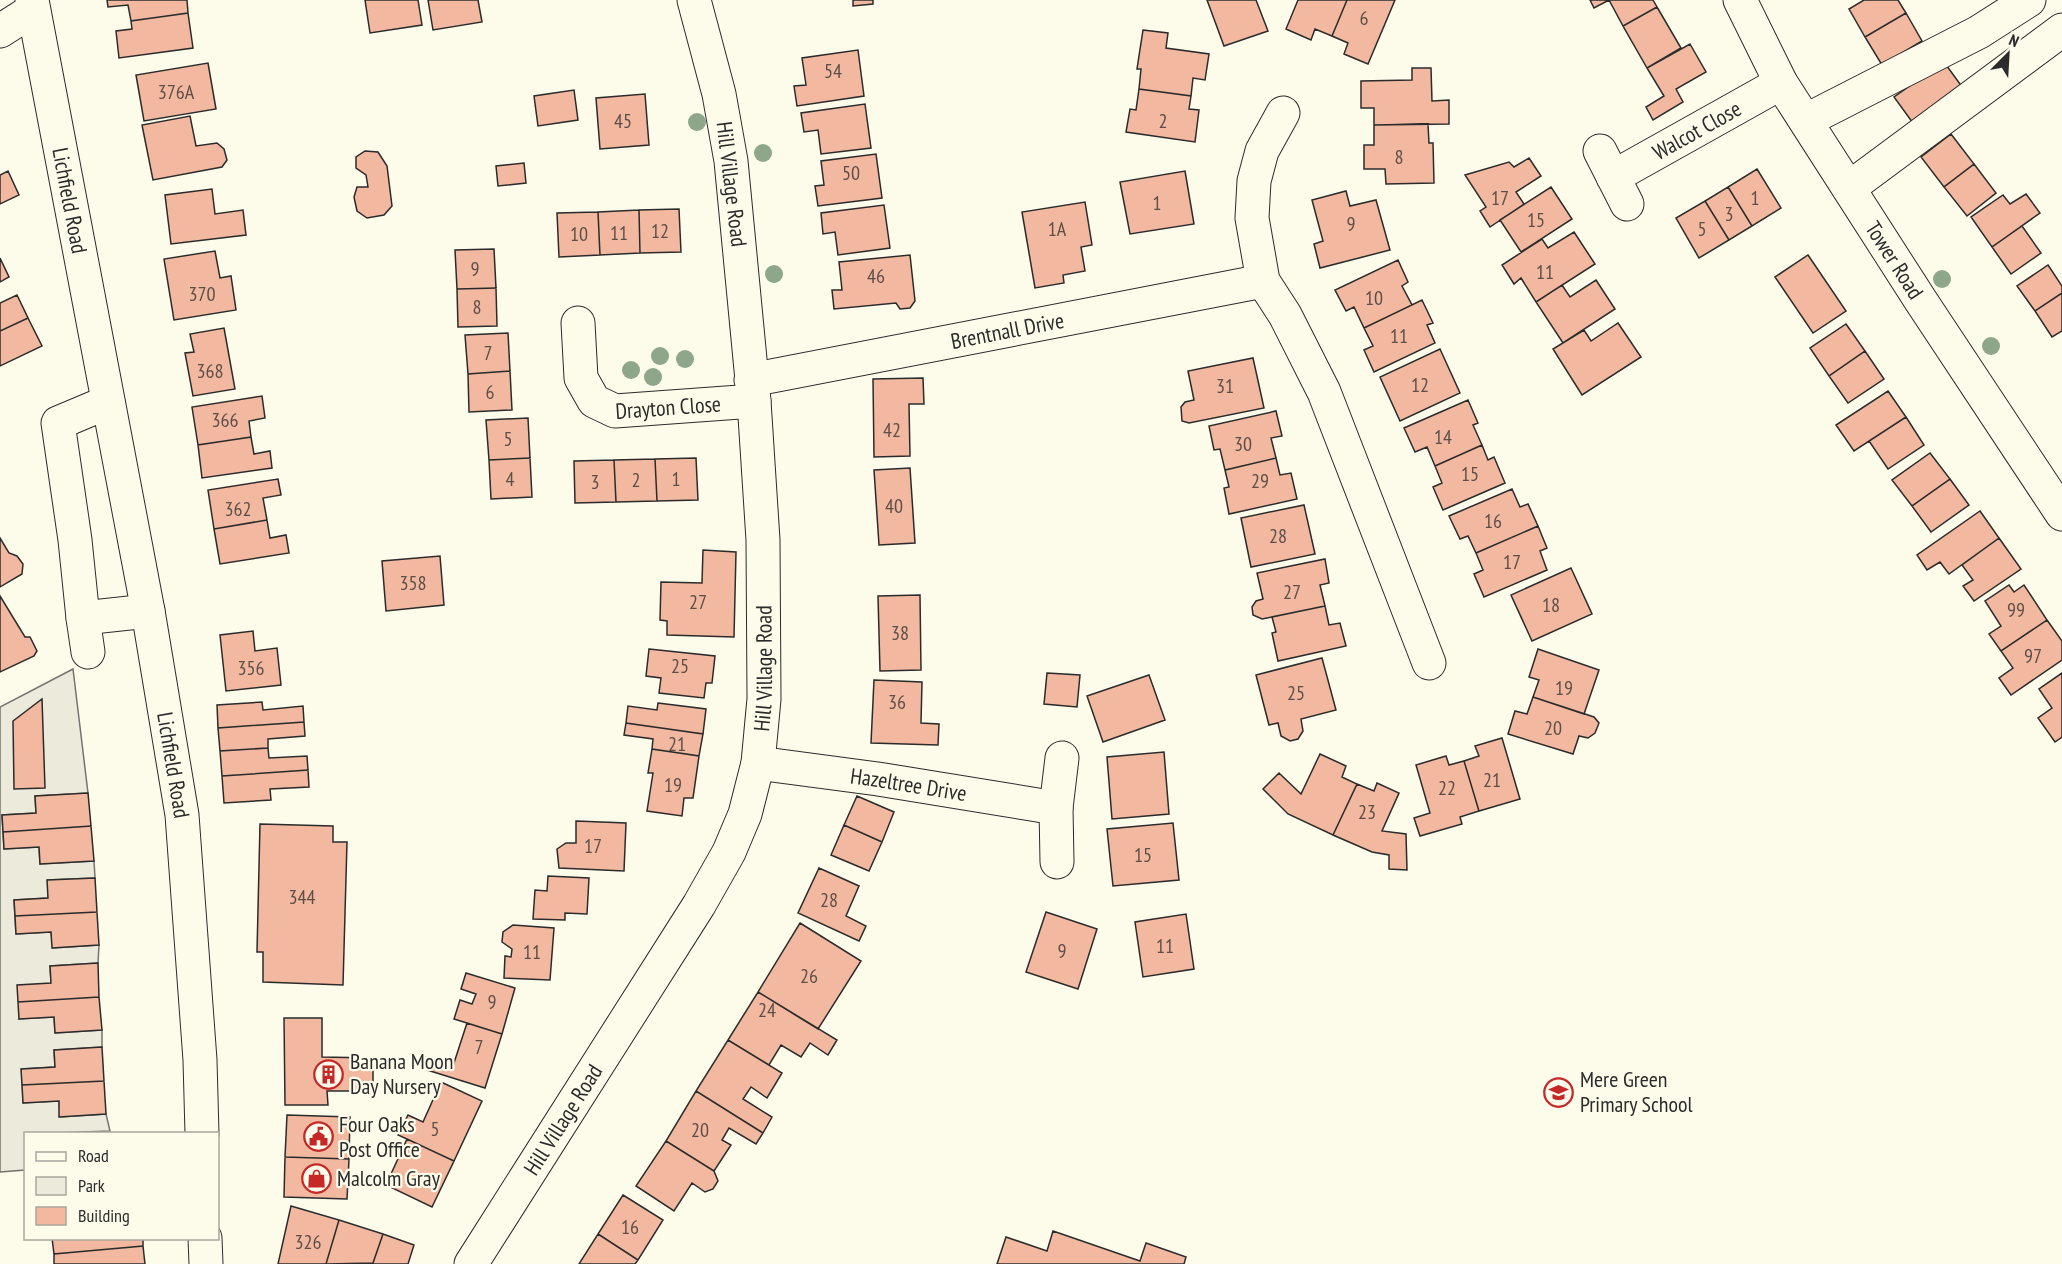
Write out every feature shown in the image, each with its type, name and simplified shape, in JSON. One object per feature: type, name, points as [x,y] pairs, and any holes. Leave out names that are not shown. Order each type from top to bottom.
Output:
[{"type":"street","name":"Hill Village Road","points":[[471,1264],[699,905],[729,852],[745,814],[758,763],[764,699],[763,540],[753,390],[731,161],[719,94],[694,0]]},
{"type":"street","name":"Tower Road","points":[[1740,0],[1781,82],[1921,301],[2062,514]]},
{"type":"street","points":[[1807,120],[1979,32],[2029,0]]},
{"type":"street","points":[[0,31],[33,5]]},
{"type":"street","name":"Lichfield Road","points":[[33,5],[148,611],[182,815],[200,1060],[202,1132]]},
{"type":"street","points":[[1849,188],[2062,30]]},
{"type":"street","name":"Walcot Close","points":[[1613,177],[1781,82]]},
{"type":"street","points":[[1283,113],[1262,151],[1254,181],[1252,218],[1263,281],[1285,315],[1324,392],[1429,663]]},
{"type":"street","name":"Brentnall Drive","points":[[753,390],[1263,281]]},
{"type":"street","name":"Drayton Close","points":[[578,323],[580,378],[594,401],[615,411],[753,390]]},
{"type":"street","points":[[88,652],[58,423],[108,402]]},
{"type":"street","points":[[83,618],[148,611]]},
{"type":"street","points":[[1057,862],[1056,808],[1062,759]]},
{"type":"street","name":"Hazeltree Drive","points":[[758,763],[878,779],[1056,808]]},
{"type":"street","points":[[205,1240],[206,1264]]},
{"type":"green space","points":[[73,669],[88,793],[35,796],[36,813],[2,815],[4,849],[39,847],[40,864],[94,861],[95,878],[48,880],[48,898],[14,900],[16,934],[51,932],[53,948],[99,945],[98,963],[50,966],[51,983],[19,1019],[54,1017],[55,1033],[102,1030],[102,1047],[54,1050],[55,1067],[22,1069],[23,1103],[59,1101],[60,1117],[106,1114],[110,1131],[24,1132],[24,1170],[0,1172],[0,707]]},
{"type":"building","points":[[107,0],[187,0],[188,13],[131,21],[128,5],[108,7]]},
{"type":"building","points":[[365,0],[418,0],[422,25],[370,33]]},
{"type":"building","points":[[428,0],[478,0],[482,22],[433,30]]},
{"type":"building","points":[[853,0],[873,0],[873,4],[853,6]]},
{"type":"building","points":[[1207,0],[1256,0],[1268,31],[1224,46]]},
{"type":"building","points":[[1298,0],[1347,0],[1332,36],[1315,29],[1311,40],[1286,29]]},
{"type":"building","points":[[1347,0],[1395,0],[1368,64],[1344,54],[1348,43],[1332,36]]},
{"type":"building","points":[[1590,0],[1609,0],[1594,8]]},
{"type":"building","points":[[1609,0],[1653,0],[1657,7],[1623,26]]},
{"type":"building","points":[[1864,0],[1898,0],[1906,13],[1865,37],[1849,9]]},
{"type":"building","points":[[1657,7],[1681,48],[1647,68],[1623,26]]},
{"type":"building","points":[[188,13],[193,48],[119,58],[116,31],[132,29],[131,21]]},
{"type":"building","points":[[1906,13],[1922,41],[1882,65],[1865,37]]},
{"type":"building","points":[[1143,30],[1168,33],[1166,48],[1209,54],[1205,80],[1193,78],[1191,96],[1139,89],[1141,69],[1137,69]]},
{"type":"building","points":[[1690,44],[1706,72],[1676,89],[1683,102],[1653,120],[1646,107],[1664,96],[1647,68]]},
{"type":"building","points":[[858,50],[864,96],[797,106],[794,86],[806,85],[802,58]]},
{"type":"building","points":[[1944,62],[1968,95],[1918,130],[1894,97]]},
{"type":"building","points":[[208,63],[216,109],[144,121],[136,75]]},
{"type":"building","points":[[1412,68],[1431,68],[1432,101],[1449,100],[1449,124],[1374,125],[1374,108],[1361,108],[1361,81],[1412,80]]},
{"type":"building","points":[[1139,89],[1191,96],[1189,109],[1199,110],[1195,142],[1126,132],[1130,109],[1136,110]]},
{"type":"building","points":[[574,90],[578,120],[538,126],[534,96]]},
{"type":"building","points":[[645,94],[649,145],[600,149],[596,98]]},
{"type":"building","points":[[865,104],[871,148],[821,154],[818,130],[804,132],[801,113]]},
{"type":"building","points":[[190,116],[196,146],[217,143],[224,149],[227,160],[222,167],[153,180],[142,125]]},
{"type":"building","points":[[1428,124],[1429,143],[1433,143],[1434,183],[1386,184],[1385,169],[1364,169],[1364,145],[1374,145],[1374,125]]},
{"type":"building","points":[[1951,134],[1974,164],[1944,187],[1921,157]]},
{"type":"building","points":[[365,151],[378,152],[387,166],[392,206],[384,215],[367,218],[357,211],[354,197],[357,187],[368,187],[366,175],[356,168],[356,157]]},
{"type":"building","points":[[876,154],[882,198],[818,206],[815,186],[824,185],[821,161]]},
{"type":"building","points":[[1529,158],[1541,176],[1516,192],[1524,204],[1490,227],[1480,211],[1486,207],[1465,175],[1509,162],[1514,167]]},
{"type":"building","points":[[524,163],[526,183],[498,186],[496,166]]},
{"type":"building","points":[[1974,164],[1996,193],[1967,216],[1944,187]]},
{"type":"building","points":[[1757,169],[1781,208],[1752,226],[1728,187]]},
{"type":"building","points":[[8,171],[19,195],[0,204],[0,175]]},
{"type":"building","points":[[1185,171],[1194,224],[1130,234],[1120,182]]},
{"type":"building","points":[[1551,187],[1572,219],[1521,252],[1500,220]]},
{"type":"building","points":[[1728,187],[1752,226],[1729,240],[1705,201]]},
{"type":"building","points":[[212,189],[215,214],[243,210],[246,235],[171,244],[165,195]]},
{"type":"building","points":[[1346,191],[1350,206],[1376,200],[1390,250],[1320,268],[1314,244],[1323,241],[1312,200]]},
{"type":"building","points":[[2026,194],[2040,213],[1992,247],[1971,217],[2003,195],[2010,204]]},
{"type":"building","points":[[1705,201],[1729,240],[1699,258],[1676,218]]},
{"type":"building","points":[[1085,202],[1092,245],[1081,247],[1085,271],[1063,275],[1064,283],[1035,288],[1022,212]]},
{"type":"building","points":[[884,205],[890,248],[838,255],[835,232],[823,234],[821,213]]},
{"type":"building","points":[[679,209],[681,252],[640,253],[639,210]]},
{"type":"building","points":[[639,210],[640,253],[600,255],[598,212]]},
{"type":"building","points":[[598,212],[600,255],[559,257],[557,213]]},
{"type":"building","points":[[2022,226],[2041,253],[2011,274],[1992,247]]},
{"type":"building","points":[[1574,232],[1595,264],[1536,302],[1521,278],[1514,284],[1502,265],[1542,239],[1548,248]]},
{"type":"building","points":[[494,249],[496,288],[457,289],[455,250]]},
{"type":"building","points":[[215,251],[220,278],[231,276],[236,310],[174,320],[164,259]]},
{"type":"building","points":[[910,255],[915,301],[910,308],[900,309],[896,303],[834,309],[832,290],[842,290],[839,262]]},
{"type":"building","points":[[1808,255],[1846,311],[1813,333],[1775,277]]},
{"type":"building","points":[[0,258],[9,277],[0,282]]},
{"type":"building","points":[[1398,260],[1408,282],[1402,286],[1412,305],[1364,328],[1354,307],[1346,311],[1335,290]]},
{"type":"building","points":[[2048,265],[2062,286],[2062,293],[2035,311],[2017,286]]},
{"type":"building","points":[[1596,280],[1615,309],[1563,343],[1536,302],[1562,285],[1570,297]]},
{"type":"building","points":[[496,288],[497,326],[458,327],[457,289]]},
{"type":"building","points":[[2062,293],[2062,331],[2052,337],[2035,311]]},
{"type":"building","points":[[17,295],[28,318],[0,331],[0,303]]},
{"type":"building","points":[[1422,300],[1433,323],[1427,325],[1435,343],[1374,372],[1364,350],[1373,346],[1364,328]]},
{"type":"building","points":[[28,318],[42,346],[0,366],[0,331]]},
{"type":"building","points":[[1618,323],[1641,357],[1582,395],[1553,349],[1584,330],[1591,341]]},
{"type":"building","points":[[1846,324],[1865,351],[1829,376],[1810,348]]},
{"type":"building","points":[[224,328],[235,389],[193,396],[185,353],[194,352],[190,334]]},
{"type":"building","points":[[508,333],[510,371],[468,374],[465,335]]},
{"type":"building","points":[[1440,349],[1460,393],[1400,421],[1380,377]]},
{"type":"building","points":[[1865,351],[1884,379],[1848,403],[1829,376]]},
{"type":"building","points":[[1253,358],[1264,408],[1189,423],[1182,421],[1181,407],[1185,402],[1194,400],[1188,371]]},
{"type":"building","points":[[510,371],[512,410],[469,412],[468,374]]},
{"type":"building","points":[[923,378],[924,404],[909,404],[910,456],[874,457],[873,379]]},
{"type":"building","points":[[1888,391],[1906,417],[1854,451],[1836,425]]},
{"type":"building","points":[[262,396],[265,418],[249,421],[251,437],[198,445],[192,407]]},
{"type":"building","points":[[1468,400],[1478,423],[1473,425],[1482,445],[1435,466],[1427,447],[1415,452],[1404,428]]},
{"type":"building","points":[[1276,411],[1282,436],[1271,438],[1276,458],[1225,470],[1220,449],[1214,450],[1209,426]]},
{"type":"building","points":[[1906,417],[1924,445],[1888,469],[1869,441]]},
{"type":"building","points":[[528,418],[530,458],[489,460],[486,420]]},
{"type":"building","points":[[251,437],[254,454],[270,451],[272,468],[202,478],[198,445]]},
{"type":"building","points":[[1482,445],[1488,460],[1494,457],[1505,483],[1443,510],[1433,487],[1442,483],[1435,466]]},
{"type":"building","points":[[1930,453],[1950,479],[1912,506],[1892,480]]},
{"type":"building","points":[[530,458],[532,497],[491,499],[489,460]]},
{"type":"building","points":[[696,458],[698,500],[657,501],[655,459]]},
{"type":"building","points":[[1276,458],[1280,475],[1291,473],[1297,499],[1229,514],[1224,488],[1229,487],[1225,470]]},
{"type":"building","points":[[655,459],[657,501],[616,502],[614,460]]},
{"type":"building","points":[[614,460],[616,502],[575,503],[574,461]]},
{"type":"building","points":[[910,468],[915,543],[879,545],[874,470]]},
{"type":"building","points":[[278,479],[281,495],[263,498],[267,520],[214,529],[208,490]]},
{"type":"building","points":[[1950,479],[1969,505],[1931,532],[1912,506]]},
{"type":"building","points":[[1512,489],[1520,507],[1528,504],[1538,526],[1476,553],[1468,536],[1460,539],[1449,516]]},
{"type":"building","points":[[1304,505],[1315,554],[1251,567],[1241,518]]},
{"type":"building","points":[[1980,511],[1999,538],[1949,574],[1940,562],[1927,570],[1917,555]]},
{"type":"building","points":[[267,520],[270,538],[286,535],[289,553],[220,564],[214,529]]},
{"type":"building","points":[[1538,526],[1547,548],[1540,551],[1547,570],[1484,597],[1474,574],[1483,570],[1476,553]]},
{"type":"building","points":[[0,538],[9,553],[17,556],[23,564],[22,574],[0,587]]},
{"type":"building","points":[[1999,538],[2021,569],[1974,601],[1963,586],[1973,580],[1962,565]]},
{"type":"building","points":[[703,550],[736,552],[734,637],[667,635],[667,621],[660,620],[661,582],[702,583]]},
{"type":"building","points":[[440,556],[444,605],[386,611],[382,561]]},
{"type":"building","points":[[1325,559],[1329,583],[1320,585],[1325,606],[1262,619],[1253,615],[1252,607],[1256,601],[1263,599],[1257,573]]},
{"type":"building","points":[[1571,568],[1592,614],[1532,641],[1511,595]]},
{"type":"building","points":[[2009,585],[2014,592],[2024,585],[2047,620],[2001,651],[1989,634],[2001,626],[1985,601]]},
{"type":"building","points":[[920,595],[921,670],[880,671],[878,596]]},
{"type":"building","points":[[0,596],[25,637],[30,637],[37,651],[34,656],[0,672]]},
{"type":"building","points":[[1325,606],[1329,625],[1340,623],[1346,646],[1278,661],[1272,633],[1276,632],[1272,617]]},
{"type":"building","points":[[2047,620],[2062,641],[2062,660],[2011,695],[1999,678],[2013,668],[2001,651]]},
{"type":"building","points":[[253,631],[255,651],[277,648],[281,685],[226,691],[220,635]]},
{"type":"building","points":[[649,649],[715,656],[712,683],[706,683],[704,698],[659,693],[661,678],[646,676]]},
{"type":"building","points":[[1538,649],[1599,670],[1584,714],[1533,697],[1539,680],[1529,677]]},
{"type":"building","points":[[1322,658],[1336,710],[1301,719],[1303,731],[1298,739],[1290,741],[1281,736],[1278,723],[1269,725],[1256,675]]},
{"type":"building","points":[[1047,673],[1080,675],[1077,707],[1044,704]]},
{"type":"building","points":[[2062,673],[2062,737],[2055,742],[2038,718],[2052,708],[2039,689]]},
{"type":"building","points":[[1149,675],[1165,720],[1103,742],[1087,696]]},
{"type":"building","points":[[874,680],[922,682],[921,723],[939,724],[938,745],[871,743]]},
{"type":"building","points":[[1533,697],[1594,717],[1599,723],[1595,733],[1588,738],[1579,736],[1573,754],[1508,734],[1515,711],[1527,714]]},
{"type":"building","points":[[42,699],[45,788],[14,789],[13,721]]},
{"type":"building","points":[[262,702],[263,710],[303,706],[304,722],[218,728],[217,705]]},
{"type":"building","points":[[658,703],[706,709],[703,734],[626,723],[628,706],[657,710]]},
{"type":"building","points":[[304,722],[305,736],[268,739],[268,748],[220,751],[218,728]]},
{"type":"building","points":[[626,723],[703,734],[699,756],[652,749],[653,739],[624,735]]},
{"type":"building","points":[[1502,738],[1520,799],[1479,811],[1464,761],[1479,756],[1475,746]]},
{"type":"building","points":[[268,748],[269,758],[307,756],[308,770],[222,776],[220,751]]},
{"type":"building","points":[[652,749],[699,756],[693,798],[684,798],[682,816],[647,811],[653,773],[648,773]]},
{"type":"building","points":[[1164,752],[1169,814],[1112,819],[1107,757]]},
{"type":"building","points":[[1320,754],[1346,766],[1342,777],[1357,784],[1333,835],[1288,814],[1263,789],[1279,773],[1301,794]]},
{"type":"building","points":[[1446,756],[1449,765],[1464,761],[1479,811],[1460,817],[1462,824],[1420,836],[1414,818],[1430,813],[1416,765]]},
{"type":"building","points":[[308,770],[309,787],[270,789],[271,800],[224,803],[222,776]]},
{"type":"building","points":[[1377,783],[1399,793],[1382,831],[1406,834],[1407,870],[1389,869],[1389,855],[1372,852],[1333,835],[1357,784],[1374,791]]},
{"type":"building","points":[[88,793],[91,826],[3,832],[2,815],[36,813],[35,796]]},
{"type":"building","points":[[857,796],[894,812],[882,842],[844,825]]},
{"type":"building","points":[[576,821],[626,823],[624,871],[559,868],[557,849],[566,843],[576,843]]},
{"type":"building","points":[[1173,823],[1179,880],[1113,886],[1107,829]]},
{"type":"building","points":[[260,824],[333,826],[333,842],[347,842],[343,985],[263,982],[263,952],[257,952]]},
{"type":"building","points":[[844,825],[882,842],[869,871],[831,855]]},
{"type":"building","points":[[91,826],[94,861],[40,864],[39,847],[4,849],[3,832]]},
{"type":"building","points":[[819,868],[859,886],[846,916],[866,926],[859,941],[798,913]]},
{"type":"building","points":[[548,876],[589,878],[587,914],[565,913],[565,920],[533,919],[535,890],[547,891]]},
{"type":"building","points":[[95,878],[97,912],[15,916],[14,900],[48,898],[47,880]]},
{"type":"building","points":[[97,912],[99,945],[52,948],[51,932],[16,934],[15,916]]},
{"type":"building","points":[[1046,912],[1097,929],[1078,989],[1026,972]]},
{"type":"building","points":[[1186,914],[1194,969],[1143,977],[1135,922]]},
{"type":"building","points":[[800,923],[861,961],[818,1029],[758,992]]},
{"type":"building","points":[[513,925],[554,928],[550,980],[504,978],[505,956],[511,957],[512,949],[502,942],[503,932]]},
{"type":"building","points":[[98,963],[99,997],[18,1002],[17,985],[51,983],[50,966]]},
{"type":"building","points":[[466,973],[515,988],[502,1034],[454,1019],[460,1000],[472,1004],[476,994],[461,989]]},
{"type":"building","points":[[758,992],[837,1040],[828,1055],[810,1043],[801,1057],[781,1045],[769,1065],[728,1040]]},
{"type":"building","points":[[99,997],[102,1030],[55,1033],[54,1017],[19,1019],[18,1002]]},
{"type":"building","name":"Banana Moon Day Nursery","points":[[284,1018],[322,1018],[322,1057],[373,1058],[373,1091],[327,1091],[328,1105],[285,1105]]},
{"type":"building","points":[[467,1023],[502,1034],[485,1088],[427,1070],[431,1060],[453,1066]]},
{"type":"building","points":[[728,1040],[782,1073],[767,1098],[751,1087],[743,1099],[772,1117],[763,1133],[696,1091]]},
{"type":"building","points":[[102,1047],[104,1081],[22,1085],[21,1069],[55,1067],[54,1050]]},
{"type":"building","points":[[104,1081],[106,1114],[59,1117],[59,1101],[23,1103],[22,1085]]},
{"type":"building","points":[[441,1082],[482,1101],[454,1161],[398,1135],[408,1115],[423,1122]]},
{"type":"building","points":[[696,1091],[763,1133],[756,1144],[729,1128],[722,1140],[731,1145],[714,1171],[666,1141]]},
{"type":"building","name":"Four Oaks Post Office","points":[[287,1115],[350,1117],[349,1159],[285,1157]]},
{"type":"building","points":[[407,1139],[454,1161],[432,1207],[386,1185]]},
{"type":"building","points":[[666,1141],[714,1171],[718,1181],[713,1189],[705,1192],[692,1183],[674,1211],[636,1186]]},
{"type":"building","name":"Malcolm Gray","points":[[285,1157],[349,1159],[347,1199],[284,1197]]},
{"type":"building","points":[[623,1195],[663,1220],[638,1260],[598,1234]]},
{"type":"building","points":[[291,1206],[339,1220],[326,1264],[278,1264]]},
{"type":"building","points":[[339,1220],[383,1234],[373,1263],[326,1264]]},
{"type":"building","points":[[1053,1231],[1140,1261],[1146,1243],[1186,1257],[1184,1264],[997,1264],[1006,1237],[1047,1251]]},
{"type":"building","points":[[383,1234],[414,1245],[408,1264],[368,1264],[373,1263]]},
{"type":"building","points":[[598,1234],[638,1260],[635,1264],[579,1264]]},
{"type":"building","points":[[52,1240],[143,1240],[143,1246],[54,1254]]},
{"type":"building","points":[[143,1246],[145,1264],[54,1264],[54,1254]]},
{"type":"place","name":"Banana Moon Day Nursery","points":[[329,1074]]},
{"type":"place","name":"Mere Green Primary School","points":[[1559,1092]]},
{"type":"place","name":"Four Oaks Post Office","points":[[318,1137]]},
{"type":"place","name":"Malcolm Gray","points":[[316,1178]]}]
